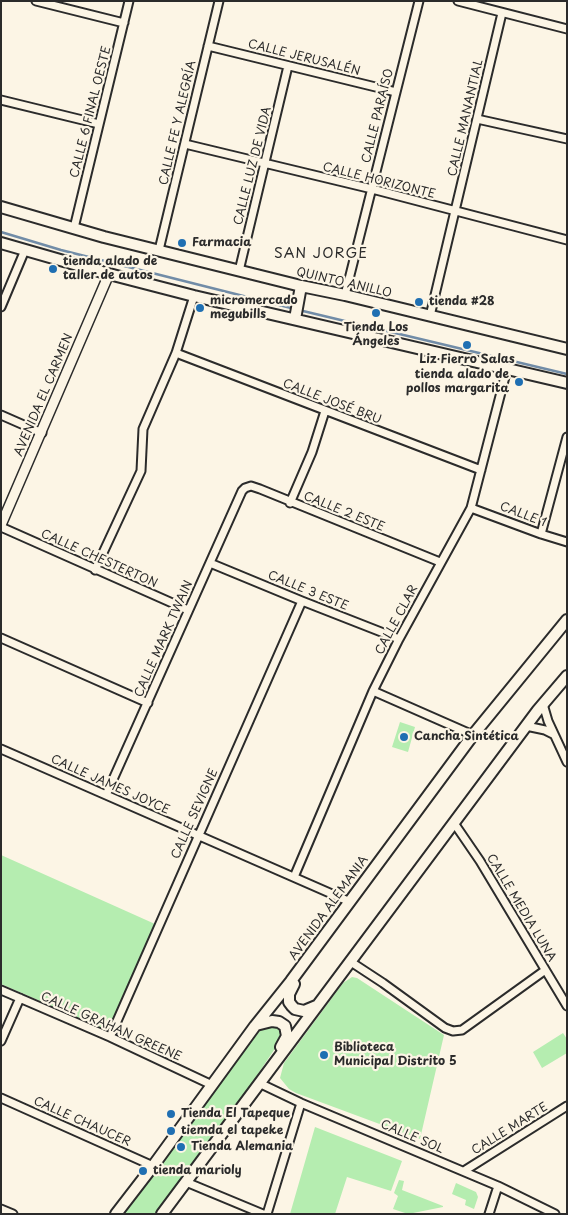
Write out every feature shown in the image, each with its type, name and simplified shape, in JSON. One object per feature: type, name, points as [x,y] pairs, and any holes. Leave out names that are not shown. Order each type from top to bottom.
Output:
[{"type":"main road","name":"QUINTO ANILLO","points":[[1,207],[239,271],[567,349]]},
{"type":"main road","points":[[1,243],[194,296],[567,383]]},
{"type":"main road","points":[[295,319],[301,286]]},
{"type":"main road","name":"AVENIDA ALEMANIA","points":[[116,1214],[473,735],[567,620]]},
{"type":"main road","points":[[162,1214],[526,726],[567,676]]},
{"type":"main road","points":[[317,1006],[304,1011],[295,1009],[289,1002],[288,994],[311,962],[321,938]]},
{"type":"main road","points":[[255,1026],[272,1021],[279,1022],[285,1026],[286,1040],[273,1060],[270,1070]]},
{"type":"street","points":[[36,1],[124,23]]},
{"type":"street","name":"CALLE 6 FINAL OESTE","points":[[74,228],[129,1]]},
{"type":"street","name":"CALLE FE Y ALEGRÍA","points":[[159,250],[219,1]]},
{"type":"street","name":"CALLE PARAÍSO","points":[[345,295],[419,1]]},
{"type":"street","points":[[458,1],[567,29]]},
{"type":"street","name":"CALLE MANANTIAL","points":[[430,316],[502,13]]},
{"type":"street","name":"CALLE JERUSALÉN","points":[[208,46],[396,92]]},
{"type":"street","name":"CALLE LUZ DE VIDA","points":[[239,271],[288,66]]},
{"type":"street","points":[[1,100],[100,124]]},
{"type":"street","points":[[477,119],[567,139]]},
{"type":"street","name":"CALLE HORIZONTE","points":[[185,144],[372,189],[567,240]]},
{"type":"street","points":[[1,307],[25,250]]},
{"type":"street","name":"AVENIDA EL CARMEN","points":[[1,526],[109,274]]},
{"type":"street","points":[[95,570],[141,471],[143,429],[176,353],[194,296]]},
{"type":"street","name":"CALLE JOSÉ BRU","points":[[176,353],[481,470]]},
{"type":"street","name":"CALLE CLAR","points":[[294,877],[373,690],[440,562],[471,508],[507,369]]},
{"type":"street","points":[[290,503],[312,452],[325,411]]},
{"type":"street","points":[[1,415],[42,432]]},
{"type":"street","points":[[541,534],[567,437]]},
{"type":"street","name":"CALLE 2 ESTE","points":[[242,491],[251,486],[440,562]]},
{"type":"street","name":"CALLE MARK TWAIN","points":[[106,795],[242,491]]},
{"type":"street","name":"CALLE 1","points":[[471,508],[567,542]]},
{"type":"street","name":"CALLE CHESTERTON","points":[[1,526],[95,570],[188,610]]},
{"type":"street","name":"CALLE 3 ESTE","points":[[210,563],[399,639]]},
{"type":"street","name":"CALLE SEVIGNE","points":[[110,1037],[302,601]]},
{"type":"street","points":[[1,638],[148,703]]},
{"type":"street","points":[[373,690],[473,735]]},
{"type":"street","points":[[543,704],[553,735],[567,762]]},
{"type":"street","points":[[526,726],[545,730],[553,735]]},
{"type":"street","name":"CALLE JAMES JOYCE","points":[[1,749],[348,901]]},
{"type":"street","name":"CALLE MEDIA LUNA","points":[[454,823],[480,861],[544,971],[567,1006]]},
{"type":"street","points":[[351,962],[444,1028],[453,1032],[462,1030],[544,971]]},
{"type":"street","name":"CALLE GRAHAN GREENE","points":[[1,990],[110,1037],[212,1086]]},
{"type":"street","points":[[1,1041],[20,998]]},
{"type":"street","name":"CALLE SOL","points":[[259,1083],[301,1103],[498,1186],[554,1214]]},
{"type":"street","name":"CALLE CHAUCER","points":[[1,1098],[153,1166]]},
{"type":"street","points":[[267,1214],[301,1103]]},
{"type":"street","name":"CALLE MARTE","points":[[464,1171],[567,1106]]},
{"type":"street","points":[[186,1182],[263,1214]]},
{"type":"street","points":[[489,1214],[498,1186]]},
{"type":"street","points":[[1,1209],[13,1214]]},
{"type":"green space","name":"Cancha Sintética","points":[[400,722],[415,727],[408,752],[392,747]]},
{"type":"green space","points":[[1,855],[155,924],[109,1031],[1,984]]},
{"type":"green space","points":[[352,977],[357,978],[444,1035],[420,1139],[296,1093],[289,1089],[280,1078],[284,1063],[343,983]]},
{"type":"green space","points":[[275,1026],[281,1029],[282,1038],[240,1101],[156,1214],[124,1214],[261,1029]]},
{"type":"green space","points":[[563,1033],[567,1039],[567,1053],[542,1068],[533,1052]]},
{"type":"green space","points":[[315,1127],[402,1161],[391,1191],[347,1177],[335,1214],[290,1214]]},
{"type":"green space","points":[[399,1180],[404,1181],[402,1190],[443,1207],[408,1214],[393,1209],[398,1196],[394,1193]]},
{"type":"green space","points":[[456,1183],[476,1192],[478,1197],[474,1209],[465,1205],[466,1200],[452,1194]]},
{"type":"waterway","points":[[1,232],[61,250],[291,308]]},
{"type":"waterway","points":[[303,311],[567,374]]},
{"type":"place","name":"Farmacia","points":[[182,243]]},
{"type":"place","name":"tienda alado de taller de autos","points":[[53,269]]},
{"type":"place","name":"tienda #28","points":[[419,302]]},
{"type":"place","name":"micromercado megubills","points":[[200,308]]},
{"type":"place","name":"Tienda Los Ángeles","points":[[376,313]]},
{"type":"place","name":"Liz Fierro Salas","points":[[467,345]]},
{"type":"place","name":"tienda alado de pollos margarita","points":[[519,382]]},
{"type":"place","name":"Cancha Sintética","points":[[404,737]]},
{"type":"place","name":"Biblioteca Municipal Distrito 5","points":[[324,1055]]},
{"type":"place","name":"Tienda El Tapeque","points":[[171,1114]]},
{"type":"place","name":"tiemda el tapeke","points":[[171,1131]]},
{"type":"place","name":"Tienda Alemania","points":[[181,1147]]},
{"type":"place","name":"tienda marioly","points":[[143,1171]]},
{"type":"district","name":"SAN JORGE","points":[[321,254]]}]
